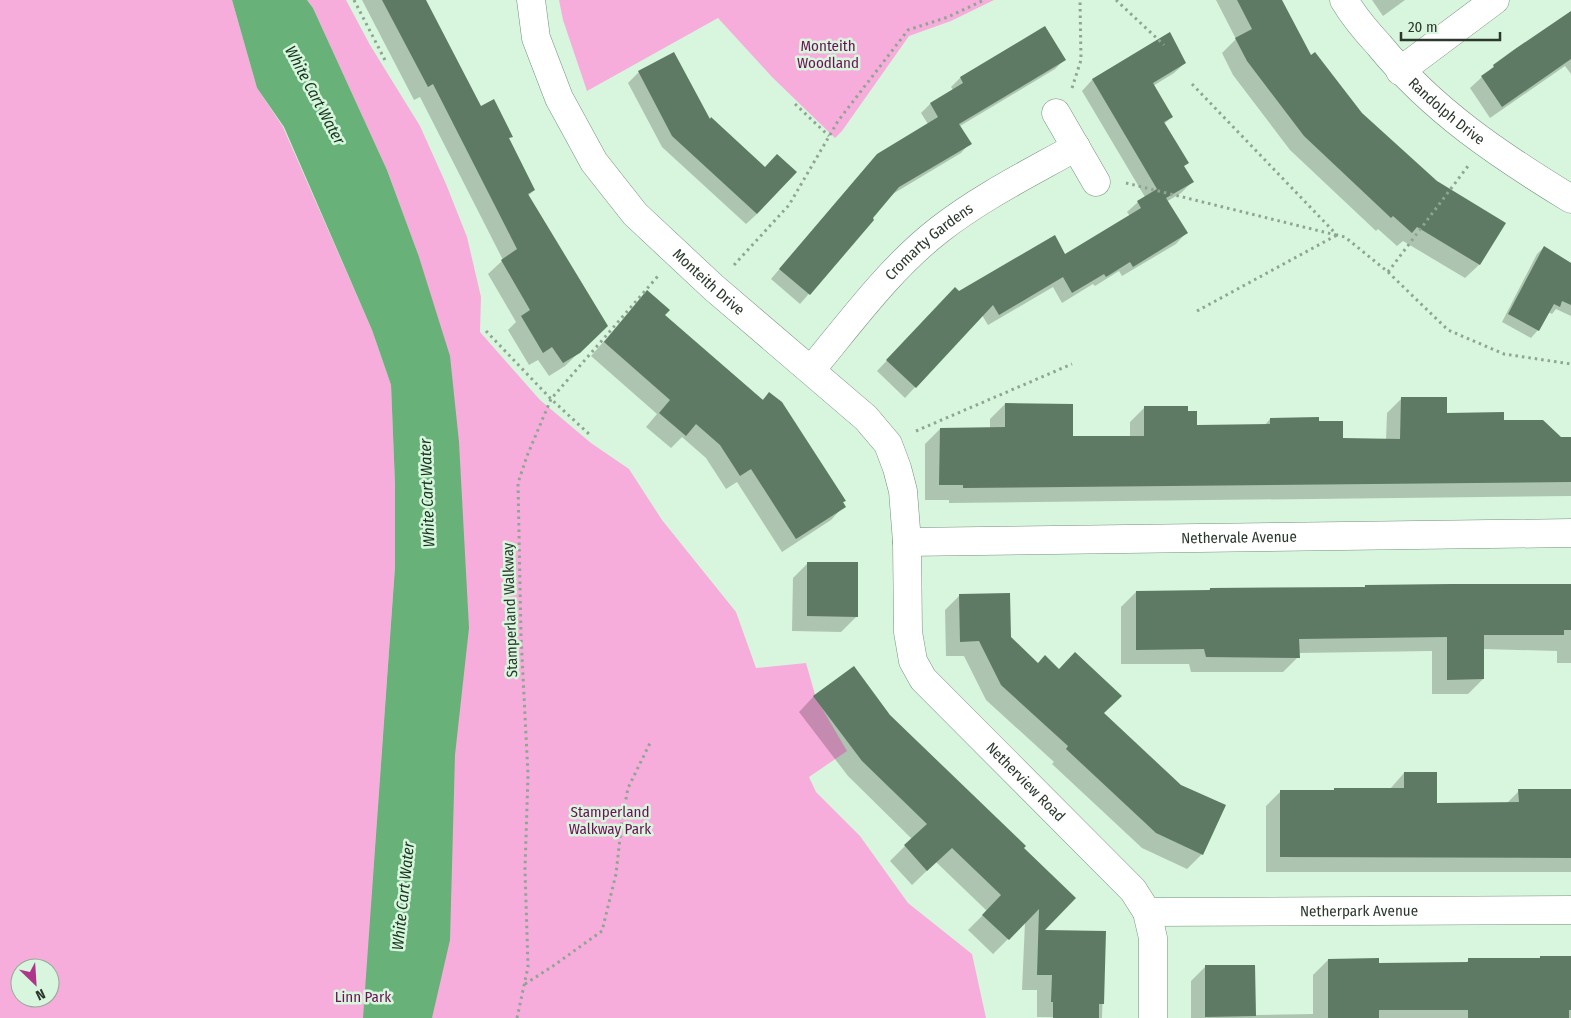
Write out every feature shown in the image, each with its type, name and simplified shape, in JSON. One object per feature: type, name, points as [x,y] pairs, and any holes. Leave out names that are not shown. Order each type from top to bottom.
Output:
[{"type":"street","name":"Monteith Drive","points":[[531,0],[536,38],[559,98],[594,162],[635,214],[713,287],[866,418],[888,444],[903,490],[907,542]]},
{"type":"street","name":"Randolph Drive","points":[[1344,0],[1352,13],[1400,71],[1445,113],[1484,144],[1571,198]]},
{"type":"street","points":[[1400,71],[1495,0]]},
{"type":"street","points":[[1064,102],[1076,147],[1096,182]]},
{"type":"street","name":"Cromarty Gardens","points":[[811,370],[890,275],[939,230],[989,196],[1076,147]]},
{"type":"street","name":"Nethervale Avenue","points":[[907,542],[1571,533]]},
{"type":"street","name":"Netherview Road","points":[[907,542],[908,632],[913,661],[923,679],[1133,890],[1148,912],[1152,938],[1152,1018]]},
{"type":"street","name":"Netherpark Avenue","points":[[1148,912],[1571,910]]},
{"type":"path","points":[[354,0],[386,62]]},
{"type":"path","points":[[713,287],[790,205],[838,121],[908,30],[948,17],[984,0]]},
{"type":"path","points":[[1064,102],[1082,60],[1080,0]]},
{"type":"path","points":[[1116,0],[1164,46]]},
{"type":"path","points":[[1192,84],[1337,235]]},
{"type":"path","points":[[795,104],[829,136]]},
{"type":"path","points":[[1388,272],[1484,144]]},
{"type":"path","points":[[1096,182],[1115,180],[1345,237],[1388,272],[1448,330],[1504,354],[1571,364]]},
{"type":"path","points":[[1198,311],[1337,235]]},
{"type":"path","name":"Stamperland Walkway","points":[[517,1018],[528,967],[526,868],[528,775],[521,636],[518,483],[551,399],[591,351],[678,254]]},
{"type":"path","points":[[486,332],[551,399],[589,434]]},
{"type":"path","points":[[888,444],[1072,364]]},
{"type":"path","points":[[524,985],[602,931],[616,874],[622,820],[628,788],[650,741]]},
{"type":"green space","points":[[0,0],[232,0],[257,88],[283,127],[372,330],[391,385],[395,485],[395,567],[366,976],[418,254],[387,170],[313,8],[307,0],[346,0],[370,45],[420,126],[467,237],[481,297],[480,332],[540,400],[591,443],[629,469],[662,520],[736,612],[756,668],[806,663],[816,698],[847,751],[809,777],[816,792],[860,836],[908,903],[972,954],[986,1018],[0,1018]]},
{"type":"green space","name":"Monteith Woodland","points":[[559,0],[994,0],[951,21],[909,36],[842,131],[835,138],[772,77],[718,18],[587,91],[563,20]]},
{"type":"water","name":"White Cart Water","points":[[232,0],[307,0],[313,8],[387,170],[418,254],[450,356],[459,442],[469,628],[455,755],[450,940],[432,1018],[363,1018],[395,567],[395,485],[391,385],[372,330],[284,127],[257,88]]},
{"type":"building","points":[[382,0],[426,0],[481,106],[494,99],[513,137],[509,138],[535,190],[528,194],[608,326],[580,353],[563,363],[552,347],[543,353],[521,316],[530,310],[501,260],[517,249],[433,84],[428,87]]},
{"type":"building","points":[[1237,0],[1282,0],[1311,55],[1315,52],[1362,113],[1437,181],[1506,223],[1480,265],[1417,227],[1412,233],[1393,216],[1391,218],[1304,136],[1247,61],[1235,38],[1252,29]]},
{"type":"building","points":[[1571,11],[1571,59],[1502,107],[1481,76],[1515,49]]},
{"type":"building","points":[[1045,26],[1066,60],[959,124],[972,144],[899,187],[873,218],[874,220],[810,295],[779,269],[877,154],[938,117],[930,103],[963,83],[960,77]]},
{"type":"building","points":[[1170,32],[1186,63],[1153,83],[1173,117],[1164,122],[1189,163],[1184,166],[1194,182],[1166,198],[1188,233],[1133,267],[1130,262],[1106,277],[1104,274],[1072,293],[1063,277],[999,315],[993,305],[916,388],[886,360],[955,287],[959,291],[1055,235],[1065,254],[1141,208],[1137,201],[1157,189],[1092,79]]},
{"type":"building","points":[[674,52],[710,119],[711,117],[765,167],[777,154],[797,172],[757,214],[672,136],[638,71]]},
{"type":"building","points":[[1544,246],[1571,263],[1571,305],[1562,301],[1560,307],[1554,304],[1539,331],[1508,314]]},
{"type":"building","points":[[647,290],[670,310],[665,315],[763,400],[769,392],[782,402],[846,501],[843,502],[846,507],[796,539],[751,469],[740,476],[720,445],[696,424],[686,436],[659,413],[670,400],[604,342]]},
{"type":"building","points":[[1401,397],[1447,397],[1447,413],[1504,412],[1504,420],[1543,420],[1561,437],[1571,437],[1571,482],[963,488],[963,485],[939,485],[940,428],[1005,427],[1005,403],[1073,404],[1073,436],[1144,436],[1144,406],[1188,406],[1188,411],[1197,411],[1197,425],[1270,424],[1270,418],[1319,417],[1319,421],[1343,421],[1343,438],[1400,439]]},
{"type":"building","points":[[807,562],[858,562],[858,617],[807,616]]},
{"type":"building","points":[[1451,584],[1571,584],[1571,630],[1564,630],[1564,635],[1484,635],[1484,679],[1447,680],[1447,637],[1299,639],[1300,658],[1206,657],[1204,649],[1136,650],[1136,591]]},
{"type":"building","points":[[1010,593],[1011,637],[1038,663],[1045,655],[1059,669],[1075,652],[1122,696],[1104,713],[1181,785],[1226,805],[1203,855],[1156,833],[1066,749],[1068,746],[1001,685],[979,641],[960,642],[959,594]]},
{"type":"building","points":[[854,666],[890,715],[1026,846],[1024,848],[1076,898],[1045,930],[1106,931],[1104,1004],[1099,1004],[1099,1018],[1053,1018],[1053,1002],[1051,1002],[1052,975],[1037,975],[1039,909],[1009,940],[982,915],[1001,895],[952,848],[927,871],[904,845],[927,824],[862,761],[813,696]]},
{"type":"building","points":[[1404,772],[1437,772],[1437,803],[1519,802],[1518,789],[1571,789],[1571,858],[1280,857],[1280,790],[1404,788]]},
{"type":"building","points":[[1540,956],[1571,956],[1571,1010],[1569,1010],[1569,1018],[1468,1018],[1468,1010],[1379,1010],[1379,1018],[1328,1018],[1328,959],[1379,958],[1379,963],[1468,962],[1468,958],[1540,958]]},
{"type":"building","points":[[1205,965],[1255,965],[1256,1016],[1205,1017]]},
{"type":"park label","name":"Stamperland Walkway Park","points":[[610,820]]},
{"type":"park label","name":"Linn Park","points":[[363,997]]}]
